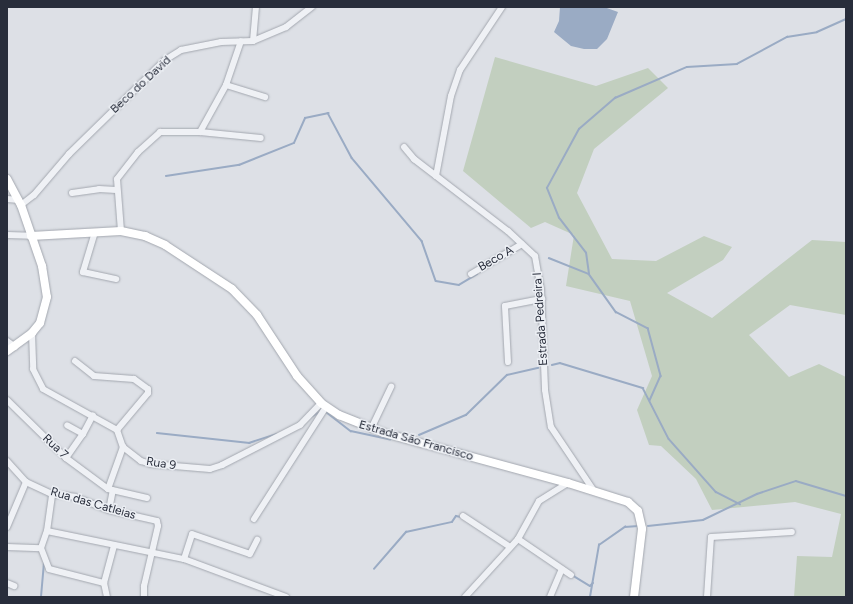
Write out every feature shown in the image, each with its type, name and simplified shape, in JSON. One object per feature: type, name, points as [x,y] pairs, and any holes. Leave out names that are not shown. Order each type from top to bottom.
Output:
[{"type":"main road","points":[[7,180],[20,202],[42,266],[47,297],[42,317],[32,333],[15,347],[7,351]]},
{"type":"main road","name":"Estrada São Francisco","points":[[31,236],[121,231],[145,236],[165,245],[232,289],[256,314],[297,376],[324,408],[352,422],[371,429],[568,483],[628,502],[640,516],[642,529],[634,597]]},
{"type":"street","points":[[253,41],[256,7]]},
{"type":"street","name":"Beco do David","points":[[20,202],[34,195],[69,154],[165,60],[181,50],[221,42],[253,41],[286,27],[312,7]]},
{"type":"street","points":[[436,176],[449,103],[460,70],[502,7]]},
{"type":"street","points":[[200,132],[226,85],[241,42]]},
{"type":"street","points":[[226,85],[265,97]]},
{"type":"street","points":[[121,231],[116,190],[117,179],[138,152],[160,132],[200,132],[261,138]]},
{"type":"street","name":"Estrada Pedreira I","points":[[404,147],[436,176],[535,256],[542,299],[545,390],[551,427],[594,491]]},
{"type":"street","points":[[72,193],[100,189],[116,190]]},
{"type":"street","points":[[7,199],[20,202]]},
{"type":"street","points":[[95,232],[83,272],[116,279]]},
{"type":"street","points":[[7,235],[31,236]]},
{"type":"street","name":"Beco A","points":[[471,274],[522,244]]},
{"type":"street","points":[[508,362],[505,306],[542,299]]},
{"type":"street","points":[[32,333],[33,369],[43,389],[93,415],[117,430],[148,393],[148,389],[134,379],[94,376],[75,361]]},
{"type":"street","points":[[7,341],[15,347]]},
{"type":"street","points":[[371,429],[391,387]]},
{"type":"street","name":"Rua 7","points":[[7,400],[66,458],[111,489]]},
{"type":"street","points":[[254,519],[324,408]]},
{"type":"street","name":"Rua 9","points":[[117,430],[123,446],[140,461],[152,464],[210,469],[222,465],[300,425],[324,408]]},
{"type":"street","points":[[66,458],[83,434],[93,415]]},
{"type":"street","points":[[67,425],[83,434]]},
{"type":"street","points":[[109,510],[111,489],[123,446]]},
{"type":"street","name":"Rua das Catleias","points":[[7,462],[26,482],[52,494],[75,498],[109,510],[157,521],[158,526],[151,553]]},
{"type":"street","points":[[7,527],[26,482]]},
{"type":"street","points":[[465,597],[518,539],[539,501],[568,483]]},
{"type":"street","points":[[111,489],[147,498]]},
{"type":"street","points":[[52,494],[47,531],[41,548],[49,569],[104,583]]},
{"type":"street","points":[[463,516],[510,547]]},
{"type":"street","points":[[47,531],[114,546],[184,559],[286,597]]},
{"type":"street","points":[[707,597],[711,537],[792,532]]},
{"type":"street","points":[[184,559],[192,534],[250,554],[258,540]]},
{"type":"street","points":[[518,539],[571,575]]},
{"type":"street","points":[[107,597],[104,583],[114,546]]},
{"type":"street","points":[[7,547],[41,548]]},
{"type":"street","points":[[144,597],[151,553]]},
{"type":"street","points":[[550,597],[562,569]]},
{"type":"street","points":[[7,583],[14,586]]},
{"type":"green space","points":[[495,57],[596,86],[648,68],[668,88],[594,149],[577,193],[612,259],[656,261],[704,236],[732,247],[723,260],[667,293],[712,318],[812,240],[846,242],[846,315],[790,305],[749,335],[789,377],[819,364],[846,377],[846,597],[794,597],[797,556],[832,557],[841,514],[795,502],[712,510],[696,479],[661,446],[649,445],[637,410],[652,376],[630,301],[566,286],[574,235],[545,222],[531,228],[463,171]]},
{"type":"water","points":[[560,7],[604,7],[618,12],[607,39],[597,49],[584,49],[571,46],[554,32],[559,21]]},
{"type":"waterway","points":[[589,274],[586,253],[559,218],[547,188],[579,129],[615,98],[687,67],[737,64],[787,37],[817,32],[846,19]]},
{"type":"waterway","points":[[166,176],[239,165],[294,143],[305,118],[328,113],[352,158],[422,241],[436,281],[459,285],[477,274]]},
{"type":"waterway","points":[[549,258],[589,274],[616,312],[648,328],[661,376],[650,401]]},
{"type":"waterway","points":[[552,365],[560,363],[643,388],[669,439],[716,492],[740,504]]},
{"type":"waterway","points":[[419,435],[466,415],[507,375],[538,368]]},
{"type":"waterway","points":[[325,411],[351,431],[390,439]]},
{"type":"waterway","points":[[311,417],[320,412]]},
{"type":"waterway","points":[[157,433],[249,443],[277,434]]},
{"type":"waterway","points":[[648,526],[703,520],[757,494],[796,481],[846,496]]},
{"type":"waterway","points":[[374,569],[406,532],[452,522],[456,516],[461,517]]},
{"type":"waterway","points":[[590,597],[599,545],[625,527],[638,526]]},
{"type":"waterway","points":[[41,597],[44,563]]},
{"type":"waterway","points":[[572,575],[590,586],[593,583]]}]
